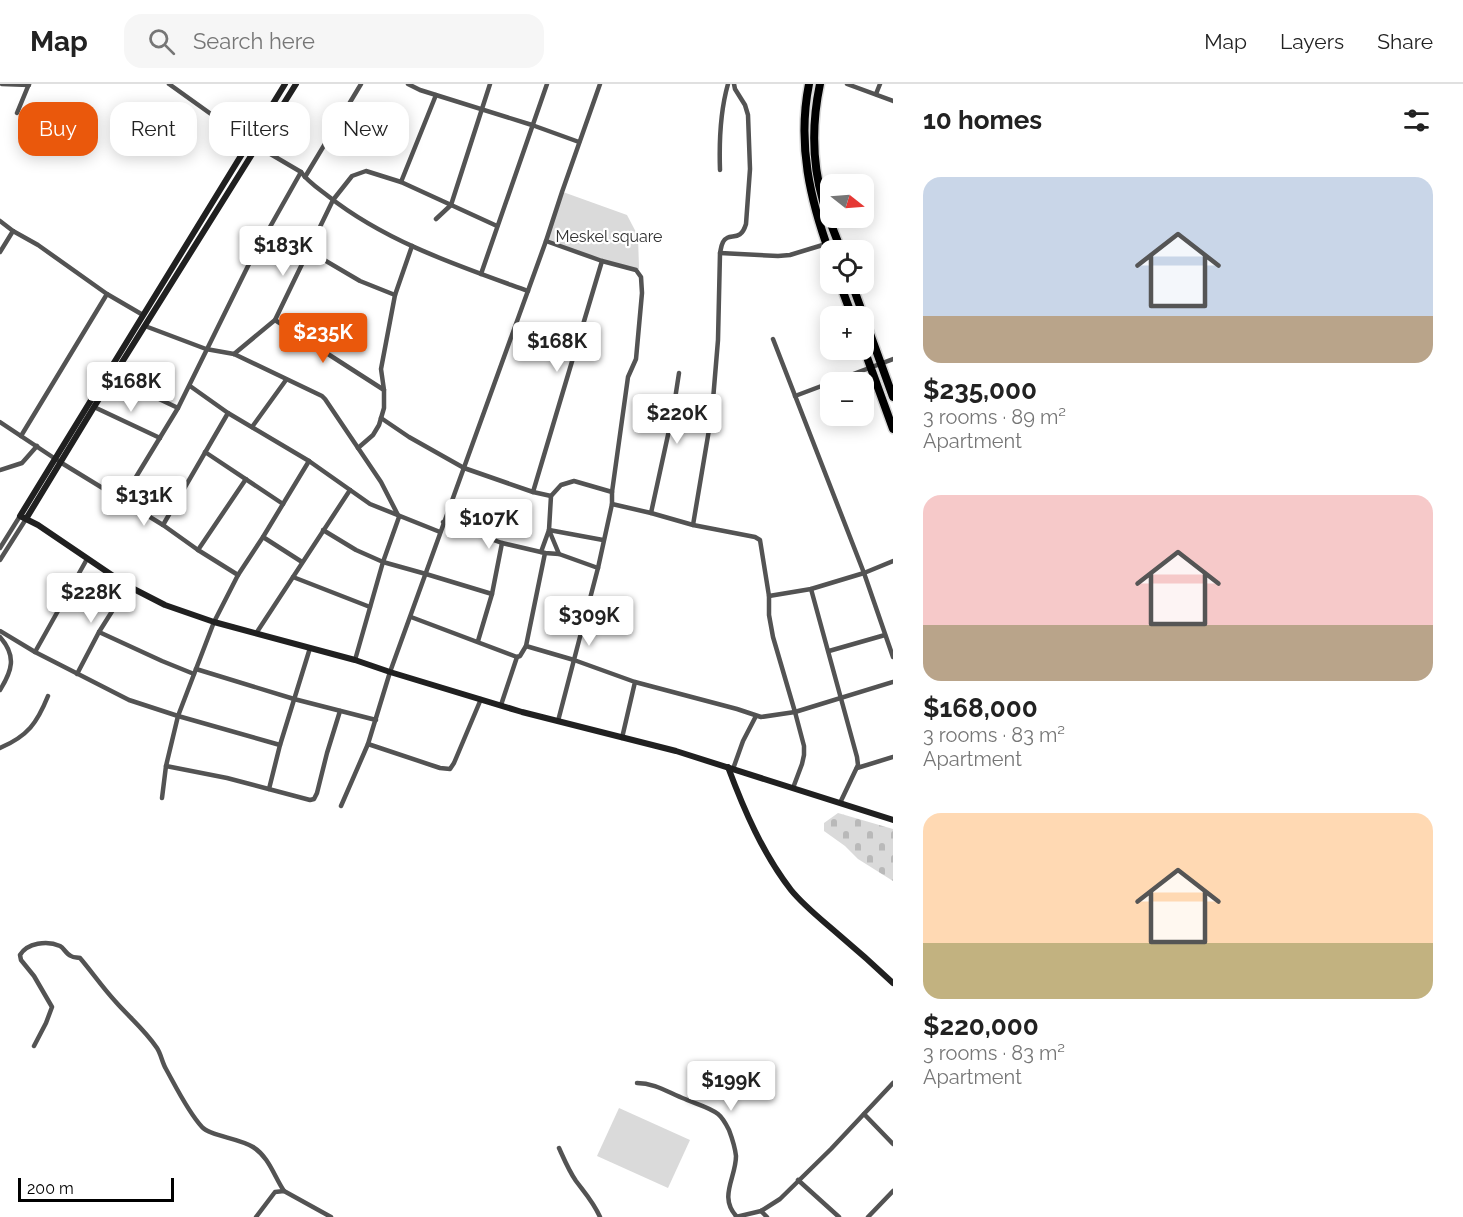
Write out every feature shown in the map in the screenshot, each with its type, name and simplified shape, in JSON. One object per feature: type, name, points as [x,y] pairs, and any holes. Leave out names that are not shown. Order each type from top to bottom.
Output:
[{"type":"highway","points":[[809,84],[804,143],[810,187],[825,240]]},
{"type":"highway","points":[[820,84],[814,124],[818,176],[823,202],[837,240]]},
{"type":"highway","points":[[856,294],[893,397]]},
{"type":"highway","points":[[868,360],[893,429]]},
{"type":"street","points":[[2,84],[29,84],[17,113]]},
{"type":"street","points":[[169,84],[209,113]]},
{"type":"street","points":[[274,102],[285,84]]},
{"type":"street","points":[[284,102],[296,84]]},
{"type":"street","points":[[305,177],[361,84]]},
{"type":"street","points":[[408,84],[420,90],[579,142]]},
{"type":"street","points":[[420,90],[425,84]]},
{"type":"street","points":[[436,219],[451,205],[490,84]]},
{"type":"street","points":[[481,274],[546,84]]},
{"type":"street","points":[[341,807],[368,744],[390,672],[546,241],[600,84]]},
{"type":"street","points":[[720,170],[720,127],[728,84]]},
{"type":"street","points":[[693,525],[712,412],[718,339],[720,253],[723,242],[727,238],[740,235],[746,224],[750,169],[748,115],[734,84]]},
{"type":"street","points":[[847,84],[893,101]]},
{"type":"street","points":[[876,94],[880,84]]},
{"type":"street","points":[[401,182],[436,95]]},
{"type":"street","points":[[0,560],[23,517],[143,315],[241,156]]},
{"type":"street","points":[[57,461],[113,377],[250,156]]},
{"type":"street","points":[[273,156],[301,172],[333,200],[372,226],[412,246],[528,291]]},
{"type":"street","points":[[234,354],[275,320],[333,200],[352,176],[366,171],[401,182],[497,226]]},
{"type":"street","points":[[122,500],[178,408],[248,266],[301,172]]},
{"type":"street","points":[[0,221],[107,294],[143,315]]},
{"type":"street","points":[[0,252],[13,231]]},
{"type":"street","points":[[546,241],[602,261],[636,270],[641,277],[642,293],[636,359],[628,377],[612,504],[598,568],[558,721]]},
{"type":"street","points":[[358,448],[373,435],[384,408],[381,369],[395,295],[412,246]]},
{"type":"street","points":[[720,253],[778,256],[790,255],[820,246]]},
{"type":"street","points":[[309,251],[360,281],[395,295]]},
{"type":"street","points":[[533,492],[602,261]]},
{"type":"street","points":[[21,436],[107,294]]},
{"type":"street","points":[[275,320],[384,390]]},
{"type":"street","points":[[145,326],[206,349],[234,354],[322,396],[381,482],[399,517],[383,562],[355,660]]},
{"type":"street","points":[[773,339],[864,573],[893,657]]},
{"type":"street","points":[[795,396],[893,358]]},
{"type":"street","points":[[651,513],[679,373]]},
{"type":"street","points":[[113,377],[178,408]]},
{"type":"street","points":[[252,427],[286,380]]},
{"type":"street","points":[[190,386],[228,413],[309,460],[370,504],[440,532]]},
{"type":"street","points":[[94,407],[160,438]]},
{"type":"street","points":[[163,525],[228,413]]},
{"type":"street","points":[[381,418],[464,468],[533,492],[551,495]]},
{"type":"street","points":[[0,422],[57,461],[163,525],[238,575]]},
{"type":"street","points":[[0,470],[22,463],[37,446]]},
{"type":"street","points":[[205,452],[283,504]]},
{"type":"street","points":[[162,798],[166,766],[178,716],[214,622],[238,575],[309,460]]},
{"type":"street","points":[[198,550],[246,479]]},
{"type":"street","points":[[501,705],[517,657],[526,646],[549,530],[551,495],[561,485],[574,481],[612,492]]},
{"type":"street","points":[[257,632],[350,490]]},
{"type":"street","points":[[612,504],[760,540],[773,637],[804,746],[804,755],[793,788]]},
{"type":"street","points":[[0,548],[23,517]]},
{"type":"street","points":[[23,517],[128,586],[165,605],[214,622],[355,660],[501,705],[676,751],[893,820]]},
{"type":"street","points":[[443,522],[502,543],[543,553],[559,554],[598,568]]},
{"type":"street","points":[[323,530],[356,550],[383,562],[492,594]]},
{"type":"street","points":[[549,530],[603,540]]},
{"type":"street","points":[[549,530],[559,554]]},
{"type":"street","points":[[263,537],[302,562]]},
{"type":"street","points":[[478,641],[492,594],[502,543]]},
{"type":"street","points":[[35,652],[87,559]]},
{"type":"street","points":[[769,596],[811,589],[864,573],[893,561]]},
{"type":"street","points":[[293,577],[370,606]]},
{"type":"street","points":[[77,674],[99,632],[128,586]]},
{"type":"street","points":[[811,589],[858,757],[857,768],[840,803]]},
{"type":"street","points":[[411,617],[517,657]]},
{"type":"street","points":[[0,631],[35,652],[129,700],[280,745]]},
{"type":"street","points":[[99,632],[162,661],[195,672],[376,720]]},
{"type":"street","points":[[829,651],[885,635]]},
{"type":"street","points":[[0,638],[9,646],[11,666],[9,676],[0,690]]},
{"type":"street","points":[[526,646],[635,682],[761,717],[795,712],[893,682]]},
{"type":"street","points":[[269,789],[310,648]]},
{"type":"street","points":[[622,738],[635,682]]},
{"type":"street","points":[[0,747],[21,737],[30,728],[39,718],[48,696]]},
{"type":"street","points":[[368,744],[440,768],[450,769],[481,699]]},
{"type":"street","points":[[166,766],[227,778],[310,800],[314,799],[340,711]]},
{"type":"street","points":[[756,716],[730,768],[738,794],[760,839],[773,864],[792,891],[893,983]]},
{"type":"street","points":[[857,768],[893,757]]},
{"type":"street","points":[[34,1046],[52,1007],[20,955],[23,949],[33,944],[54,944],[63,947],[71,957],[80,958],[115,1002],[147,1034],[159,1051],[165,1068],[186,1105],[201,1126],[210,1133],[251,1146],[264,1156],[284,1191],[331,1217]]},
{"type":"street","points":[[638,1083],[649,1083],[706,1108],[720,1115],[726,1123],[733,1139],[736,1157],[728,1195],[731,1211],[737,1217],[761,1211],[780,1199],[893,1083]]},
{"type":"street","points":[[864,1114],[893,1144]]},
{"type":"street","points":[[559,1148],[566,1164],[595,1205],[600,1217]]},
{"type":"street","points":[[798,1180],[839,1217]]},
{"type":"street","points":[[256,1217],[275,1192],[284,1191]]},
{"type":"street","points":[[868,1217],[893,1191]]},
{"type":"street","points":[[761,1211],[767,1217]]},
{"type":"green space","name":"Meskel square","points":[[563,192],[627,215],[638,236],[639,269],[628,270],[546,240]]},
{"type":"green space","points":[[838,813],[893,829],[893,881],[858,859],[824,831],[824,823]]},
{"type":"green space","points":[[619,1108],[690,1140],[668,1188],[597,1156]]}]
